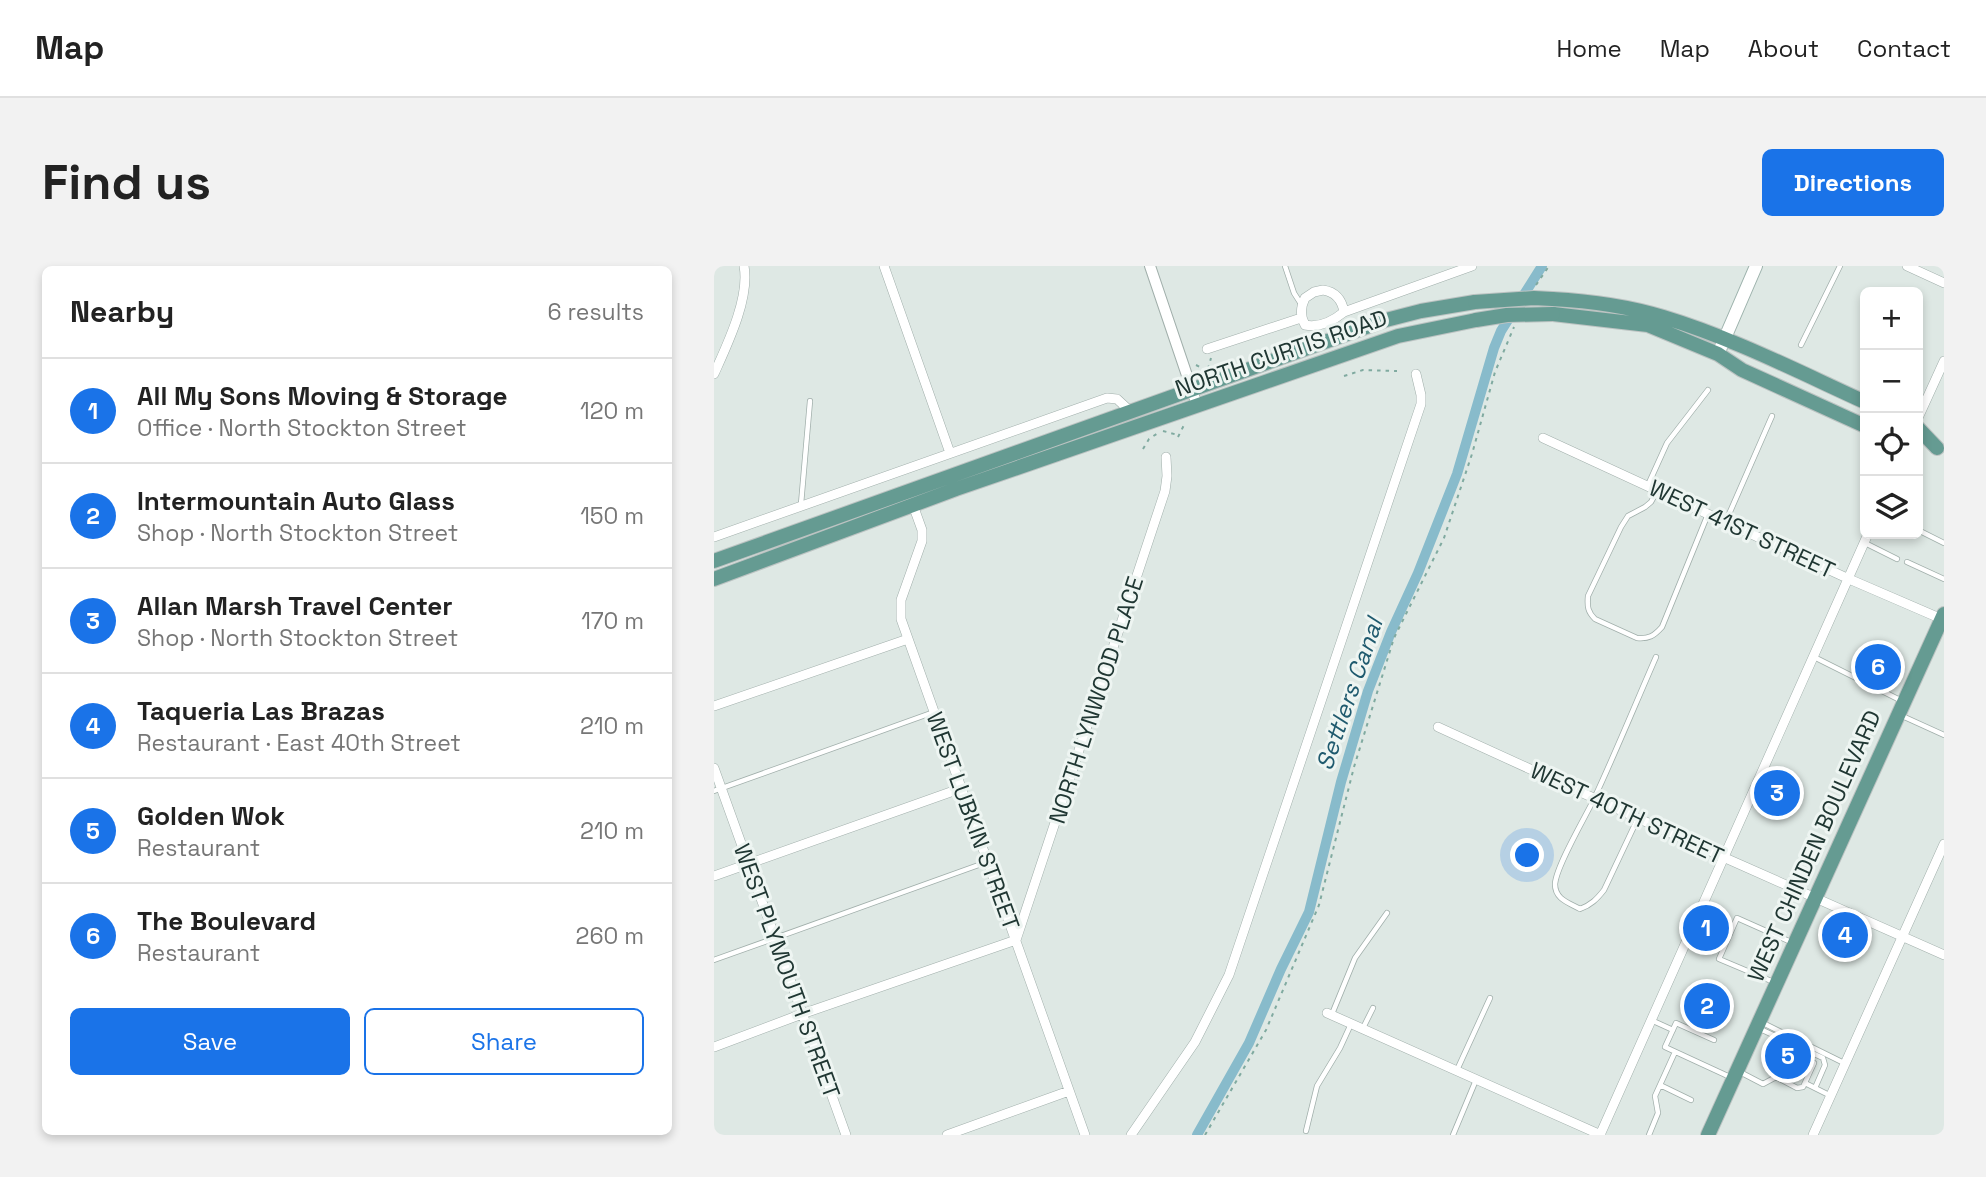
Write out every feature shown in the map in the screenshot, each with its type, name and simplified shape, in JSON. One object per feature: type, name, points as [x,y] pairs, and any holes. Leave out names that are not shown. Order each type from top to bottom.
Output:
[{"type":"main road","points":[[1718,354],[1756,266]]},
{"type":"main road","name":"NORTH CURTIS ROAD","points":[[714,561],[1386,320],[1475,302],[1534,298],[1552,306],[1648,325],[1718,354],[1742,370],[1860,424]]},
{"type":"main road","name":"NORTH CURTIS ROAD","points":[[714,579],[914,505],[1398,336],[1552,306],[1591,301],[1661,316],[1724,338],[1860,400]]},
{"type":"main road","points":[[1923,433],[1940,449]]},
{"type":"main road","name":"WEST CHINDEN BOULEVARD","points":[[1709,1135],[1943,618]]},
{"type":"street","points":[[714,374],[716,362],[744,292],[744,266]]},
{"type":"street","points":[[884,266],[950,453]]},
{"type":"street","points":[[1150,266],[1197,405]]},
{"type":"street","name":"NORTH CURTIS ROAD","points":[[1344,312],[1335,295],[1328,291],[1314,292],[1305,298],[1301,318],[1306,325],[1316,326],[1335,320],[1344,312],[1472,266]]},
{"type":"street","points":[[1908,266],[1944,283]]},
{"type":"street","name":"NORTH CURTIS ROAD","points":[[1209,351],[1301,318]]},
{"type":"street","points":[[1920,413],[1944,361]]},
{"type":"street","points":[[1131,1135],[1195,1042],[1229,975],[1421,404],[1422,395],[1416,374]]},
{"type":"street","points":[[715,535],[1107,398],[1117,399],[1130,411]]},
{"type":"street","name":"WEST 41ST STREET","points":[[1543,438],[1849,579],[1943,618]]},
{"type":"street","name":"NORTH LYNWOOD PLACE","points":[[1016,940],[1165,491],[1166,457]]},
{"type":"street","name":"WEST LUBKIN STREET","points":[[914,505],[922,530],[922,541],[901,600],[901,619],[1085,1135]]},
{"type":"street","points":[[1329,1014],[1600,1135],[1866,539]]},
{"type":"street","points":[[714,706],[908,639]]},
{"type":"street","name":"WEST 40TH STREET","points":[[1438,727],[1944,955]]},
{"type":"street","name":"WEST PLYMOUTH STREET","points":[[714,768],[718,789],[748,864],[846,1135]]},
{"type":"street","points":[[714,876],[962,788]]},
{"type":"street","points":[[1812,1135],[1944,844]]},
{"type":"street","points":[[714,1046],[1016,940]]},
{"type":"street","points":[[947,1135],[1069,1091]]},
{"type":"lane","points":[[1285,266],[1294,293],[1302,304]]},
{"type":"lane","points":[[1801,345],[1840,266]]},
{"type":"lane","points":[[1647,486],[1667,443],[1708,390]]},
{"type":"lane","points":[[800,507],[810,401]]},
{"type":"lane","points":[[1726,522],[1772,416]]},
{"type":"lane","points":[[1657,491],[1651,502],[1628,516],[1588,597],[1587,607],[1595,619],[1637,638],[1654,636],[1662,627],[1708,514]]},
{"type":"lane","points":[[1923,532],[1944,543]]},
{"type":"lane","points":[[1867,539],[1897,559]]},
{"type":"lane","points":[[1907,562],[1944,579]]},
{"type":"lane","points":[[1814,656],[1944,736]]},
{"type":"lane","points":[[1638,818],[1604,890],[1597,899],[1580,909],[1565,902],[1558,895],[1555,884],[1561,866],[1656,657]]},
{"type":"lane","points":[[718,789],[935,712]]},
{"type":"lane","points":[[714,960],[988,862]]},
{"type":"lane","points":[[1329,1014],[1355,958],[1387,913]]},
{"type":"lane","points":[[1777,983],[1719,959],[1737,918],[1795,944]]},
{"type":"lane","points":[[1457,1071],[1490,998]]},
{"type":"lane","points":[[1363,1029],[1373,1008]]},
{"type":"lane","points":[[1651,1020],[1673,1030]]},
{"type":"lane","points":[[1714,1040],[1676,1023],[1665,1047],[1763,1084],[1776,1077],[1797,1088],[1803,1087],[1814,1063]]},
{"type":"lane","points":[[1306,1131],[1317,1086],[1351,1024]]},
{"type":"lane","points":[[1759,1024],[1845,1063]]},
{"type":"lane","points":[[1759,1024],[1823,1058],[1825,1065],[1815,1088]]},
{"type":"lane","points":[[1648,1135],[1658,1113],[1655,1096],[1675,1052]]},
{"type":"lane","points":[[1453,1135],[1477,1080]]},
{"type":"lane","points":[[1805,1083],[1830,1096]]},
{"type":"lane","points":[[1660,1085],[1691,1100]]},
{"type":"path","points":[[1530,293],[1549,266]]},
{"type":"path","points":[[1205,1135],[1266,1030],[1319,905],[1354,767],[1394,638],[1444,538],[1495,372],[1514,326]]},
{"type":"path","points":[[1194,364],[1207,370],[1209,351]]},
{"type":"path","points":[[1344,376],[1363,370],[1397,371]]},
{"type":"path","points":[[1143,449],[1149,439],[1158,433],[1168,431],[1178,436],[1184,424]]},
{"type":"waterway","name":"Settlers Canal","points":[[1197,1135],[1249,1043],[1309,912],[1341,782],[1368,691],[1457,474],[1494,348],[1501,331],[1542,266]]},
{"type":"place","name":"The Boulevard","points":[[1878,667]]},
{"type":"place","name":"Allan Marsh Travel Center","points":[[1777,793]]},
{"type":"place","name":"All My Sons Moving & Storage","points":[[1706,928]]},
{"type":"place","name":"Taqueria Las Brazas","points":[[1845,935]]},
{"type":"place","name":"Intermountain Auto Glass","points":[[1707,1006]]},
{"type":"place","name":"Golden Wok","points":[[1788,1056]]}]
